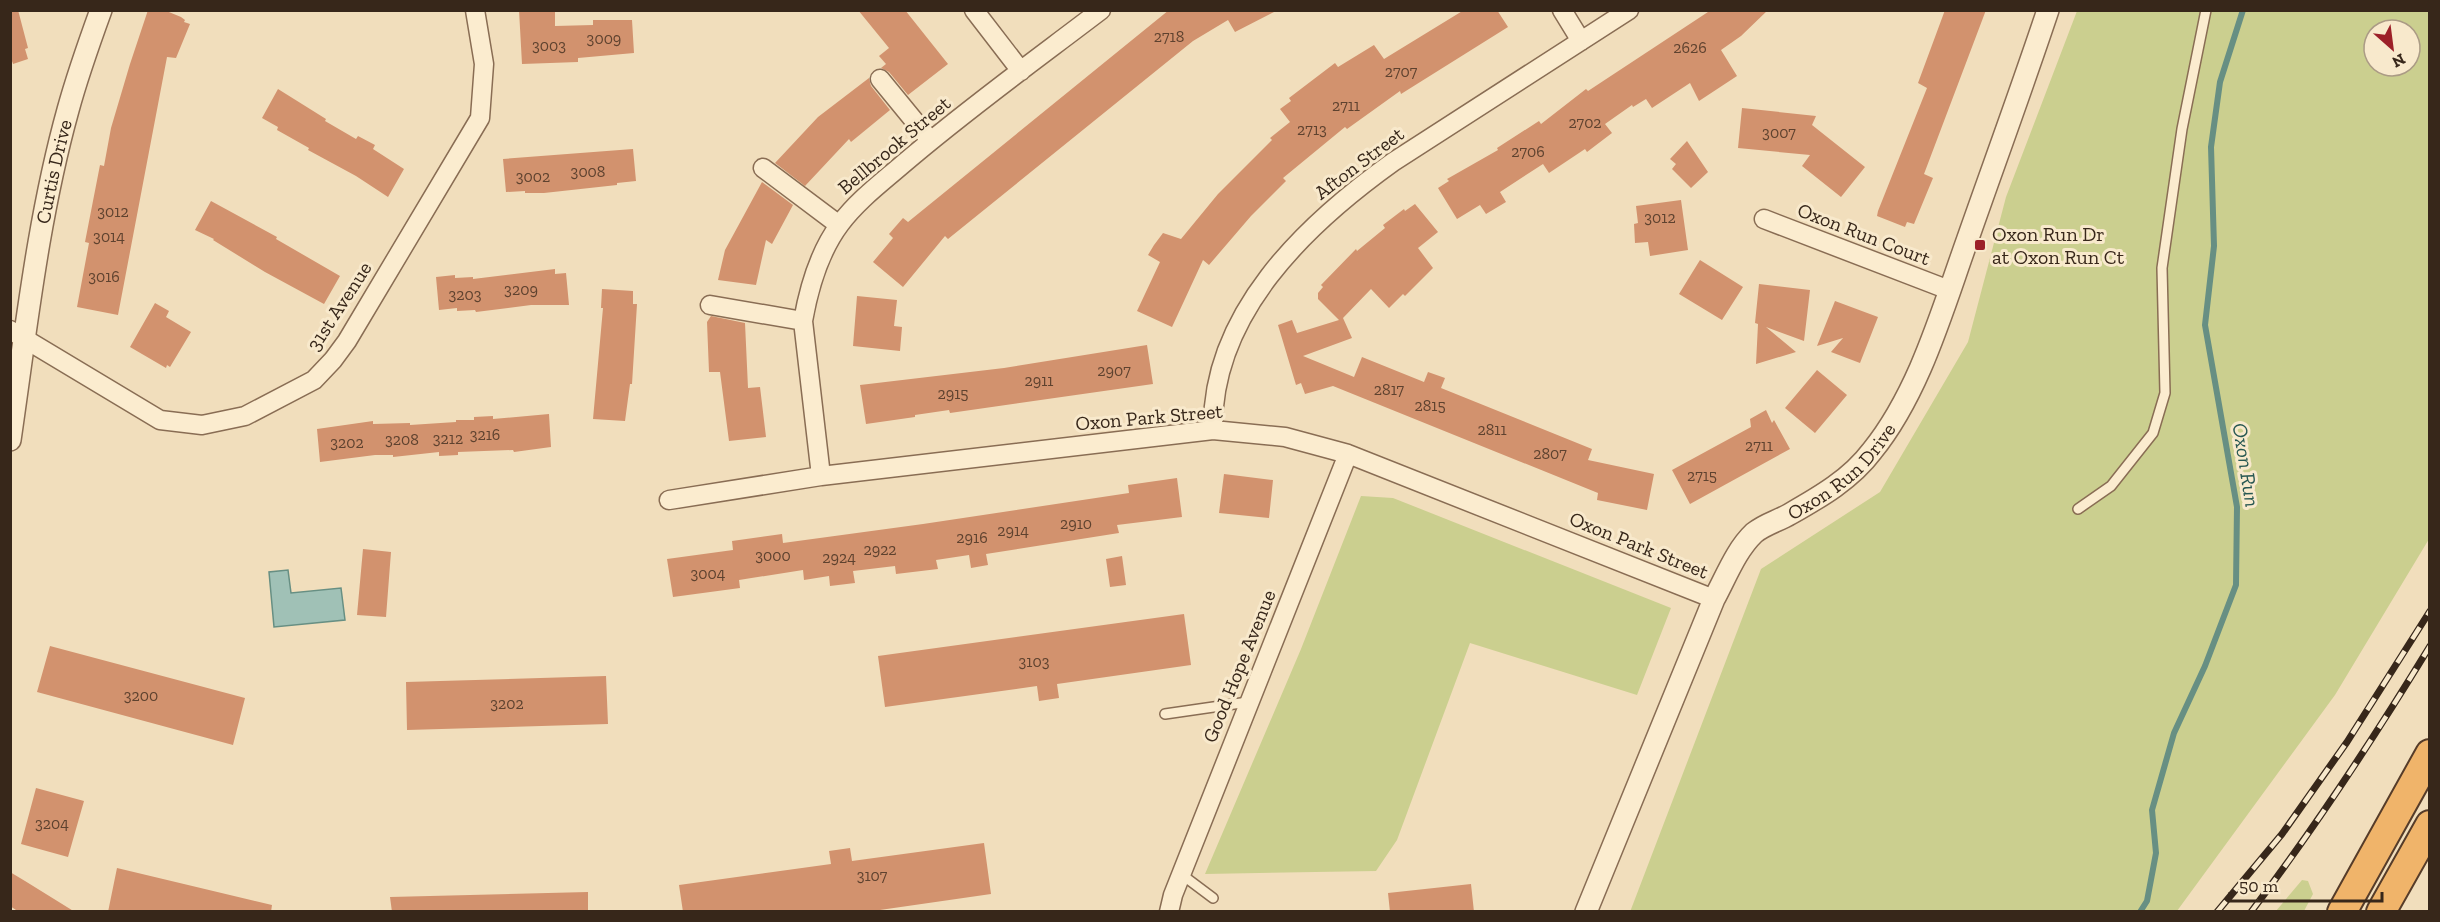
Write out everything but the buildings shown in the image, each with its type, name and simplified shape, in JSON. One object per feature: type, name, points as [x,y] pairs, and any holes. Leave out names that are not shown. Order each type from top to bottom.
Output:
[{"type":"highway","points":[[2342,912],[2430,754]]},
{"type":"highway","points":[[2381,912],[2430,825]]},
{"type":"street","name":"Curtis Drive","points":[[10,392],[18,334],[68,111],[101,10]]},
{"type":"street","name":"31st Avenue","points":[[18,334],[160,420],[202,425],[245,416],[314,380],[333,360],[347,340],[480,118],[484,64],[475,10]]},
{"type":"street","points":[[974,10],[1022,71]]},
{"type":"street","name":"Bellbrook Street","points":[[821,476],[803,321],[818,263],[839,225],[856,205],[930,140],[1101,10]]},
{"type":"street","points":[[1562,10],[1581,41]]},
{"type":"street","name":"Afton Street","points":[[1213,430],[1212,404],[1232,337],[1255,294],[1326,216],[1367,180],[1629,10]]},
{"type":"street","name":"Oxon Run Drive","points":[[1588,909],[1714,599],[1739,554],[1754,533],[1832,490],[1872,452],[1893,424],[1915,380],[1949,290],[2021,92],[2048,10]]},
{"type":"street","points":[[880,79],[930,140]]},
{"type":"street","points":[[763,168],[839,225]]},
{"type":"street","name":"Oxon Run Court","points":[[1764,219],[1949,290]]},
{"type":"street","points":[[710,305],[803,321]]},
{"type":"street","name":"Curtis Drive","points":[[10,440],[18,334]]},
{"type":"street","name":"Oxon Park Street","points":[[669,500],[821,476],[1213,430],[1285,437],[1348,454],[1714,599]]},
{"type":"street","name":"Good Hope Avenue","points":[[1164,912],[1171,903],[1248,702],[1348,454]]},
{"type":"lane","points":[[2078,509],[2111,486],[2153,433],[2165,393],[2162,268],[2182,129],[2206,10]]},
{"type":"lane","points":[[1165,714],[1248,702]]},
{"type":"lane","points":[[1181,874],[1213,898]]},
{"type":"green space","points":[[2077,11],[2429,11],[2429,539],[2335,695],[2177,911],[1630,912],[1761,569],[1880,492],[1968,342],[2006,197]]},
{"type":"green space","points":[[1361,496],[1393,498],[1671,608],[1637,695],[1470,643],[1397,840],[1376,871],[1205,874],[1301,649]]},
{"type":"green space","points":[[2302,880],[2308,881],[2313,894],[2304,911],[2276,911]]},
{"type":"water","points":[[288,570],[291,593],[341,588],[345,620],[274,627],[269,572]]},
{"type":"waterway","name":"Oxon Run","points":[[2140,912],[2147,901],[2156,853],[2152,810],[2174,733],[2205,666],[2236,585],[2237,507],[2205,325],[2214,246],[2211,147],[2220,82],[2243,10]]},
{"type":"railway","points":[[2217,912],[2282,834],[2347,742],[2430,611]]},
{"type":"railway","points":[[2251,912],[2344,781],[2430,646]]},
{"type":"place","name":"Oxon Run Dr at Oxon Run Ct","points":[[1980,245]]}]
